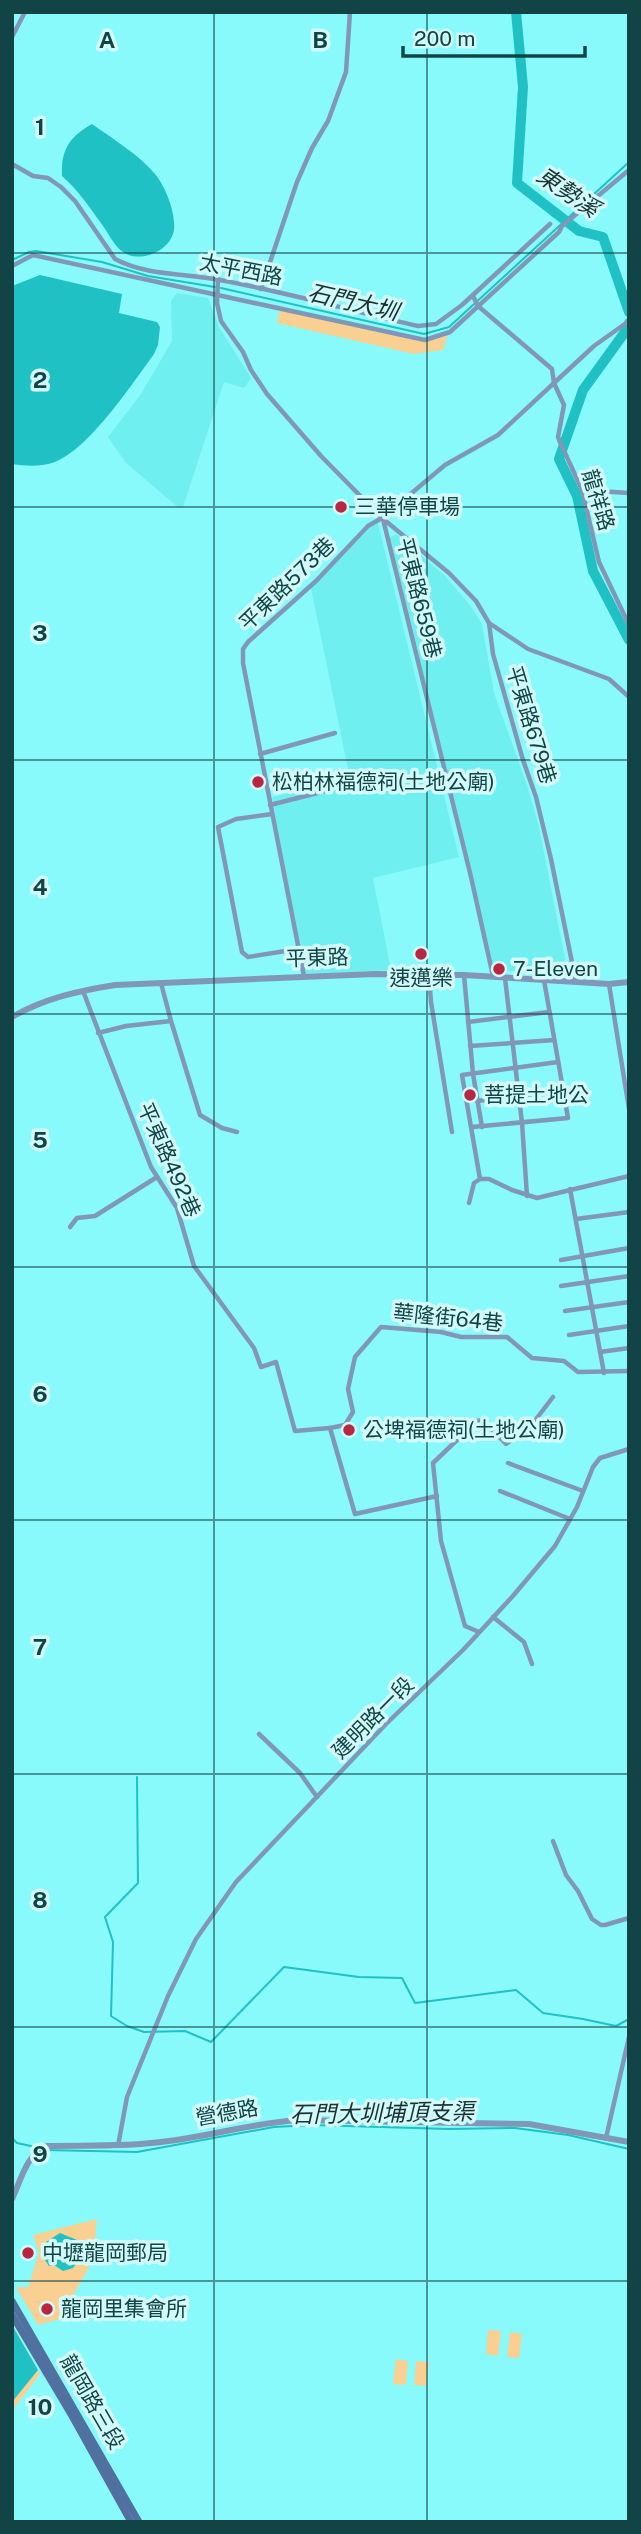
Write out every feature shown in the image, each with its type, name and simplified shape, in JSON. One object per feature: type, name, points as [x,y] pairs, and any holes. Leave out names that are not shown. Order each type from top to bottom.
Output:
[{"type":"main road","name":"龍岡路三段","points":[[12,2301],[139,2522]]},
{"type":"main road","name":"龍岡路三段","points":[[12,2315],[131,2522]]},
{"type":"street","points":[[12,37],[24,12]]},
{"type":"street","points":[[261,289],[288,206],[312,148],[328,121],[346,72],[350,12]]},
{"type":"street","name":"太平西路","points":[[12,164],[33,176],[48,178],[61,187],[75,201],[115,259],[144,270],[261,289],[418,326],[436,324],[472,296],[550,224]]},
{"type":"street","points":[[12,266],[33,255],[425,340],[450,332],[559,232],[562,226],[629,170]]},
{"type":"street","name":"平東路659巷","points":[[218,281],[217,311],[221,321],[267,394],[321,457],[383,518],[493,977]]},
{"type":"street","name":"龍祥路","points":[[472,296],[478,306],[552,369],[554,383],[564,405],[558,437],[582,490],[599,562],[629,625]]},
{"type":"street","points":[[383,518],[445,465],[498,435],[594,345],[628,322]]},
{"type":"street","points":[[582,490],[629,493]]},
{"type":"street","name":"平東路679巷","points":[[383,518],[449,573],[475,601],[489,623],[493,654],[536,796],[576,982]]},
{"type":"street","name":"平東路573巷","points":[[304,976],[243,663],[243,649],[316,581],[369,526],[383,518]]},
{"type":"street","points":[[489,623],[528,649],[609,679],[629,697]]},
{"type":"street","points":[[260,754],[335,733]]},
{"type":"street","points":[[270,805],[345,786]]},
{"type":"street","points":[[272,814],[236,820],[218,827],[242,952],[248,957],[298,949]]},
{"type":"street","points":[[429,974],[452,1132]]},
{"type":"street","name":"平東路","points":[[12,1017],[35,1004],[83,990],[115,985],[304,976],[429,974],[609,984],[629,982]]},
{"type":"street","points":[[464,975],[472,1074],[482,1127]]},
{"type":"street","points":[[505,978],[522,1123],[527,1196]]},
{"type":"street","points":[[472,1128],[568,1118],[544,980]]},
{"type":"street","points":[[162,983],[200,1115],[222,1128],[237,1132]]},
{"type":"street","points":[[609,984],[629,1109]]},
{"type":"street","name":"平東路492巷","points":[[83,990],[158,1177],[177,1208],[194,1266],[254,1348],[261,1367],[276,1362],[295,1431],[330,1428]]},
{"type":"street","points":[[468,1022],[549,1012]]},
{"type":"street","points":[[98,1033],[126,1026],[171,1021]]},
{"type":"street","points":[[470,1046],[554,1040]]},
{"type":"street","points":[[480,1179],[462,1075],[558,1062]]},
{"type":"street","points":[[477,1101],[563,1090]]},
{"type":"street","points":[[469,1203],[474,1183],[480,1179],[489,1179],[537,1198],[629,1176]]},
{"type":"street","points":[[70,1227],[77,1219],[94,1216],[158,1177]]},
{"type":"street","points":[[570,1189],[604,1373]]},
{"type":"street","points":[[576,1219],[629,1212]]},
{"type":"street","points":[[561,1260],[629,1248]]},
{"type":"street","points":[[561,1286],[629,1276]]},
{"type":"street","points":[[565,1311],[629,1302]]},
{"type":"street","points":[[569,1335],[629,1326]]},
{"type":"street","name":"華隆街64巷","points":[[330,1428],[345,1425],[353,1412],[348,1389],[355,1357],[381,1327],[461,1336],[507,1337],[532,1358],[564,1361],[578,1372],[629,1371]]},
{"type":"street","points":[[600,1352],[629,1348]]},
{"type":"street","points":[[479,1632],[465,1626],[441,1541],[433,1463],[477,1421],[483,1420],[506,1444],[530,1427],[553,1397]]},
{"type":"street","points":[[330,1428],[355,1514],[437,1496]]},
{"type":"street","name":"建明路一段","points":[[118,2146],[127,2097],[168,1996],[196,1939],[236,1882],[479,1632],[555,1546],[593,1467],[600,1458],[629,1449]]},
{"type":"street","points":[[508,1463],[583,1491]]},
{"type":"street","points":[[500,1491],[570,1519]]},
{"type":"street","points":[[493,1617],[524,1642],[532,1664]]},
{"type":"street","points":[[259,1734],[300,1773],[317,1797]]},
{"type":"street","points":[[553,1841],[566,1875],[578,1891],[592,1919],[605,1925],[629,1918]]},
{"type":"street","points":[[606,2138],[629,2037]]},
{"type":"street","name":"營德路","points":[[12,2199],[31,2157],[40,2148],[164,2142],[259,2123],[325,2119],[529,2124],[629,2142]]},
{"type":"shaded area","points":[[92,124],[141,160],[159,179],[166,193],[172,209],[174,230],[167,244],[154,253],[138,257],[123,252],[84,200],[62,176],[63,159],[68,145],[77,134]]},
{"type":"shaded area","points":[[40,275],[122,294],[119,313],[157,322],[160,327],[154,354],[96,430],[68,455],[50,464],[34,466],[12,464],[12,286]]},
{"type":"shaded area","points":[[177,293],[208,298],[219,327],[251,378],[244,388],[224,382],[183,507],[179,508],[126,463],[108,437],[141,394],[172,341],[171,301]]},
{"type":"shaded area","points":[[280,310],[420,341],[448,334],[443,350],[414,354],[277,323]]},
{"type":"shaded area","points":[[378,523],[459,857],[373,878],[391,970],[303,974],[272,797],[350,779],[311,588]]},
{"type":"shaded area","points":[[396,534],[445,576],[482,624],[494,693],[539,827],[568,974],[492,970],[456,807],[389,538]]},
{"type":"shaded area","points":[[97,2219],[93,2260],[60,2319],[38,2325],[16,2287],[28,2287],[39,2253],[33,2235]]},
{"type":"shaded area","points":[[60,2233],[77,2240],[81,2254],[73,2268],[63,2271],[54,2265],[49,2266],[43,2257],[46,2242]]},
{"type":"shaded area","points":[[12,2324],[40,2374],[12,2411]]},
{"type":"shaded area","points":[[12,2325],[38,2370],[12,2402]]},
{"type":"shaded area","points":[[488,2330],[501,2331],[498,2356],[486,2354]]},
{"type":"shaded area","points":[[510,2332],[522,2334],[519,2358],[507,2357]]},
{"type":"shaded area","points":[[396,2359],[408,2361],[406,2385],[393,2384]]},
{"type":"shaded area","points":[[416,2361],[429,2362],[426,2386],[414,2385]]},
{"type":"waterway","name":"東勢溪","points":[[516,12],[523,87],[517,183],[579,231],[603,237],[629,312]]},
{"type":"waterway","name":"石門大圳","points":[[221,288],[424,334],[449,327],[629,162]]},
{"type":"waterway","name":"石門大圳","points":[[12,260],[36,251],[102,262],[148,276],[215,287]]},
{"type":"waterway","name":"東勢溪","points":[[629,323],[583,390],[559,459],[577,496],[593,571],[629,640]]},
{"type":"waterway","name":"石門大圳埔頂支渠","points":[[137,1777],[138,1883],[105,1917],[113,1942],[111,2016],[127,2026],[144,2032],[185,2031],[211,2042],[284,1967],[359,1977],[402,1978],[415,2003],[516,1990],[543,2013],[616,2026],[629,2019]]},
{"type":"waterway","name":"石門大圳埔頂支渠","points":[[45,2150],[137,2152],[274,2127],[312,2125],[515,2128],[568,2135],[629,2149]]},
{"type":"waterway","name":"石門大圳埔頂支渠","points":[[12,2138],[17,2143],[40,2148]]},
{"type":"place","name":"三華停車場","points":[[341,507]]},
{"type":"place","name":"松柏林福德祠(土地公廟)","points":[[258,782]]},
{"type":"place","name":"速邁樂","points":[[421,954]]},
{"type":"place","name":"7-Eleven","points":[[499,969]]},
{"type":"place","name":"菩提土地公","points":[[470,1095]]},
{"type":"place","name":"公埤福德祠(土地公廟)","points":[[349,1430]]},
{"type":"place","name":"中壢龍岡郵局","points":[[28,2253]]},
{"type":"place","name":"龍岡里集會所","points":[[47,2309]]}]
